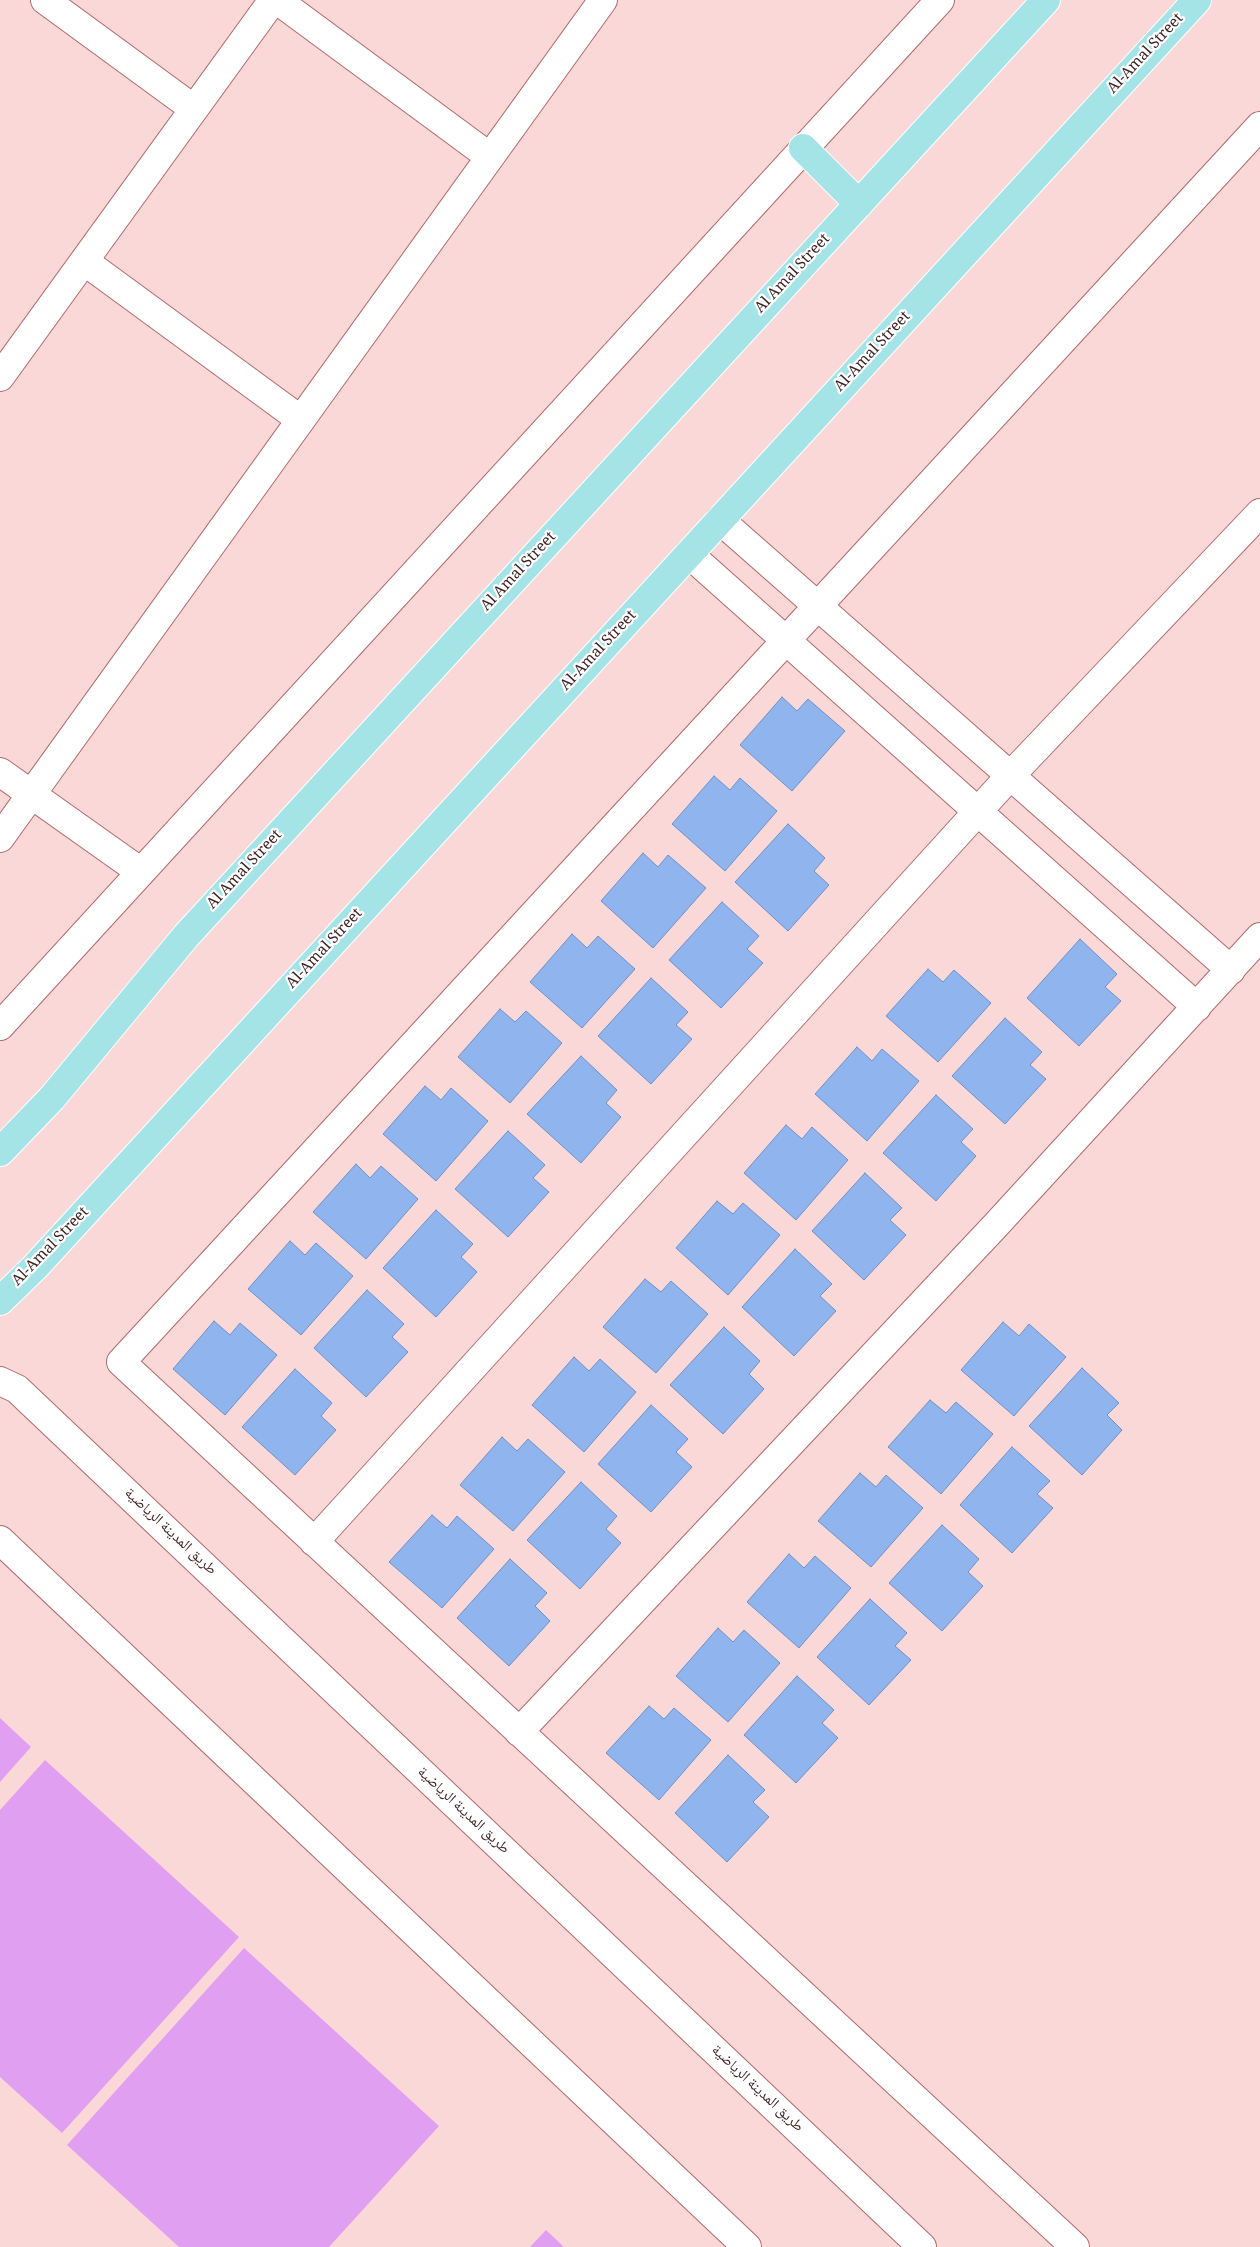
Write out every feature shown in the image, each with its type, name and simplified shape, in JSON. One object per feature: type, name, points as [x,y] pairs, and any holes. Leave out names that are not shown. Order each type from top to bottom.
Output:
[{"type":"main road","name":"Al Amal Street","points":[[0,1152],[52,1098],[186,936],[1046,0]]},
{"type":"main road","name":"Al-Amal Street","points":[[0,1301],[35,1267],[1197,0]]},
{"type":"main road","points":[[803,148],[859,204]]},
{"type":"main road","points":[[0,1126],[52,1098]]},
{"type":"street","points":[[45,0],[194,109]]},
{"type":"street","points":[[0,377],[275,0],[490,157]]},
{"type":"street","points":[[0,838],[603,0]]},
{"type":"street","points":[[0,1026],[940,0]]},
{"type":"street","points":[[1075,2247],[121,1362],[1260,126]]},
{"type":"street","points":[[84,261],[301,420]]},
{"type":"street","points":[[314,1542],[1010,776],[1260,513]]},
{"type":"street","points":[[720,520],[1231,970]]},
{"type":"street","points":[[689,554],[787,639],[1196,1007]]},
{"type":"street","points":[[0,772],[141,872]]},
{"type":"street","points":[[519,1732],[989,1232],[1260,937]]},
{"type":"street","name":"طريق المدينة الرياضية","points":[[0,1381],[17,1389],[922,2247]]},
{"type":"street","points":[[0,1540],[747,2247]]},
{"type":"shaded area","points":[[0,1718],[31,1747],[0,1782]]},
{"type":"shaded area","points":[[45,1760],[239,1937],[62,2133],[0,2077],[0,1810]]},
{"type":"shaded area","points":[[244,1948],[439,2126],[329,2247],[179,2247],[67,2145]]},
{"type":"shaded area","points":[[546,2230],[564,2247],[530,2247]]},
{"type":"building","points":[[782,697],[797,711],[808,699],[845,731],[792,791],[740,745]]},
{"type":"building","points":[[714,776],[730,790],[740,778],[777,811],[725,871],[672,824]]},
{"type":"building","points":[[788,824],[825,858],[814,871],[829,885],[788,931],[735,882]]},
{"type":"building","points":[[643,853],[658,867],[668,855],[706,888],[653,948],[601,901]]},
{"type":"building","points":[[722,902],[759,936],[747,949],[763,963],[721,1008],[669,960]]},
{"type":"building","points":[[572,934],[587,948],[598,936],[635,969],[582,1028],[530,982]]},
{"type":"building","points":[[1080,939],[1117,974],[1105,987],[1121,1001],[1079,1046],[1027,998]]},
{"type":"building","points":[[928,969],[943,982],[954,970],[991,1003],[938,1062],[886,1016]]},
{"type":"building","points":[[651,978],[688,1012],[676,1025],[692,1039],[651,1084],[598,1036]]},
{"type":"building","points":[[500,1009],[515,1022],[526,1011],[562,1043],[510,1103],[458,1057]]},
{"type":"building","points":[[1005,1018],[1042,1052],[1030,1065],[1046,1079],[1005,1124],[952,1076]]},
{"type":"building","points":[[857,1047],[872,1061],[882,1049],[919,1081],[867,1141],[815,1094]]},
{"type":"building","points":[[581,1056],[617,1090],[606,1103],[621,1117],[581,1163],[527,1114]]},
{"type":"building","points":[[425,1086],[441,1100],[451,1088],[488,1121],[436,1181],[383,1134]]},
{"type":"building","points":[[936,1095],[973,1129],[961,1142],[976,1156],[936,1201],[883,1153]]},
{"type":"building","points":[[786,1125],[802,1139],[812,1127],[848,1160],[796,1220],[744,1173]]},
{"type":"building","points":[[508,1131],[545,1165],[533,1178],[549,1192],[508,1237],[455,1189]]},
{"type":"building","points":[[356,1164],[370,1178],[381,1166],[418,1199],[366,1259],[313,1212]]},
{"type":"building","points":[[865,1173],[902,1208],[890,1220],[906,1235],[864,1280],[812,1231]]},
{"type":"building","points":[[717,1201],[733,1214],[743,1203],[780,1235],[728,1295],[676,1248]]},
{"type":"building","points":[[436,1210],[473,1244],[461,1257],[477,1272],[436,1317],[383,1268]]},
{"type":"building","points":[[290,1241],[305,1255],[316,1243],[353,1276],[301,1335],[248,1289]]},
{"type":"building","points":[[795,1249],[832,1284],[820,1296],[836,1311],[794,1356],[742,1307]]},
{"type":"building","points":[[645,1279],[661,1292],[671,1281],[708,1314],[656,1373],[603,1327]]},
{"type":"building","points":[[367,1290],[404,1324],[392,1337],[408,1352],[366,1397],[314,1348]]},
{"type":"building","points":[[214,1321],[230,1335],[240,1323],[277,1355],[225,1415],[173,1369]]},
{"type":"building","points":[[1003,1322],[1019,1336],[1029,1324],[1066,1357],[1014,1416],[961,1370]]},
{"type":"building","points":[[724,1327],[760,1361],[749,1374],[764,1389],[723,1434],[670,1385]]},
{"type":"building","points":[[574,1357],[589,1371],[600,1359],[636,1392],[584,1452],[532,1405]]},
{"type":"building","points":[[1082,1368],[1119,1403],[1107,1415],[1122,1430],[1082,1475],[1029,1426]]},
{"type":"building","points":[[295,1369],[332,1403],[321,1416],[336,1430],[295,1475],[242,1427]]},
{"type":"building","points":[[930,1400],[946,1413],[956,1402],[993,1434],[941,1494],[888,1447]]},
{"type":"building","points":[[651,1405],[688,1439],[676,1452],[692,1467],[651,1512],[598,1464]]},
{"type":"building","points":[[502,1437],[517,1451],[528,1439],[565,1472],[513,1531],[460,1485]]},
{"type":"building","points":[[1012,1447],[1050,1481],[1037,1494],[1053,1508],[1012,1553],[960,1505]]},
{"type":"building","points":[[860,1473],[876,1487],[886,1475],[923,1508],[871,1567],[818,1521]]},
{"type":"building","points":[[581,1482],[617,1516],[606,1529],[621,1543],[580,1589],[527,1540]]},
{"type":"building","points":[[432,1515],[447,1528],[457,1516],[494,1549],[442,1608],[389,1562]]},
{"type":"building","points":[[942,1525],[979,1559],[968,1572],[983,1586],[942,1631],[889,1583]]},
{"type":"building","points":[[789,1554],[804,1568],[815,1556],[851,1588],[799,1648],[747,1602]]},
{"type":"building","points":[[510,1559],[547,1593],[535,1606],[550,1621],[509,1666],[457,1618]]},
{"type":"building","points":[[870,1599],[907,1633],[895,1646],[911,1660],[869,1705],[817,1657]]},
{"type":"building","points":[[718,1628],[733,1642],[744,1630],[780,1663],[728,1722],[676,1676]]},
{"type":"building","points":[[797,1676],[834,1710],[822,1723],[838,1738],[796,1783],[744,1735]]},
{"type":"building","points":[[649,1706],[664,1719],[674,1708],[711,1740],[659,1800],[606,1753]]},
{"type":"building","points":[[728,1755],[765,1790],[753,1802],[769,1817],[727,1862],[675,1813]]}]
